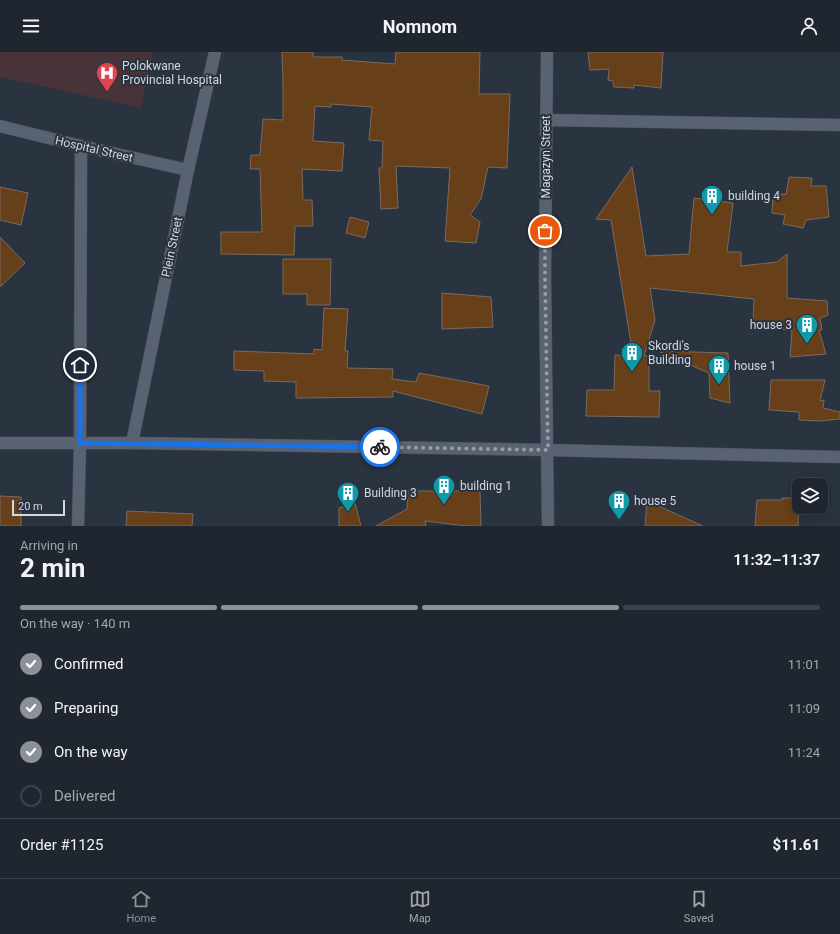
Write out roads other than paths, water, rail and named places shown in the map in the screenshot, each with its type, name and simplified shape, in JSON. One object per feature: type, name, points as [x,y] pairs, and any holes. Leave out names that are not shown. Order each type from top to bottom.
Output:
[{"type":"street","name":"Plein Street","points":[[132,444],[188,170],[215,52]]},
{"type":"street","name":"Magazyn Street","points":[[547,52],[545,278],[548,526]]},
{"type":"street","points":[[546,120],[840,125]]},
{"type":"street","name":"Hospital Street","points":[[0,126],[188,170]]},
{"type":"street","points":[[78,526],[80,443],[81,146]]},
{"type":"street","points":[[0,443],[548,450],[840,457]]},
{"type":"place","name":"Polokwane Provincial Hospital","points":[[107,92]]},
{"type":"place","name":"building 4","points":[[712,216]]},
{"type":"place","name":"house 3","points":[[807,344]]},
{"type":"place","name":"Skordi's Building","points":[[632,372]]},
{"type":"place","name":"house 1","points":[[719,386]]},
{"type":"place","name":"building 1","points":[[444,506]]},
{"type":"place","name":"Building 3","points":[[348,512]]},
{"type":"place","name":"house 5","points":[[619,520]]}]
